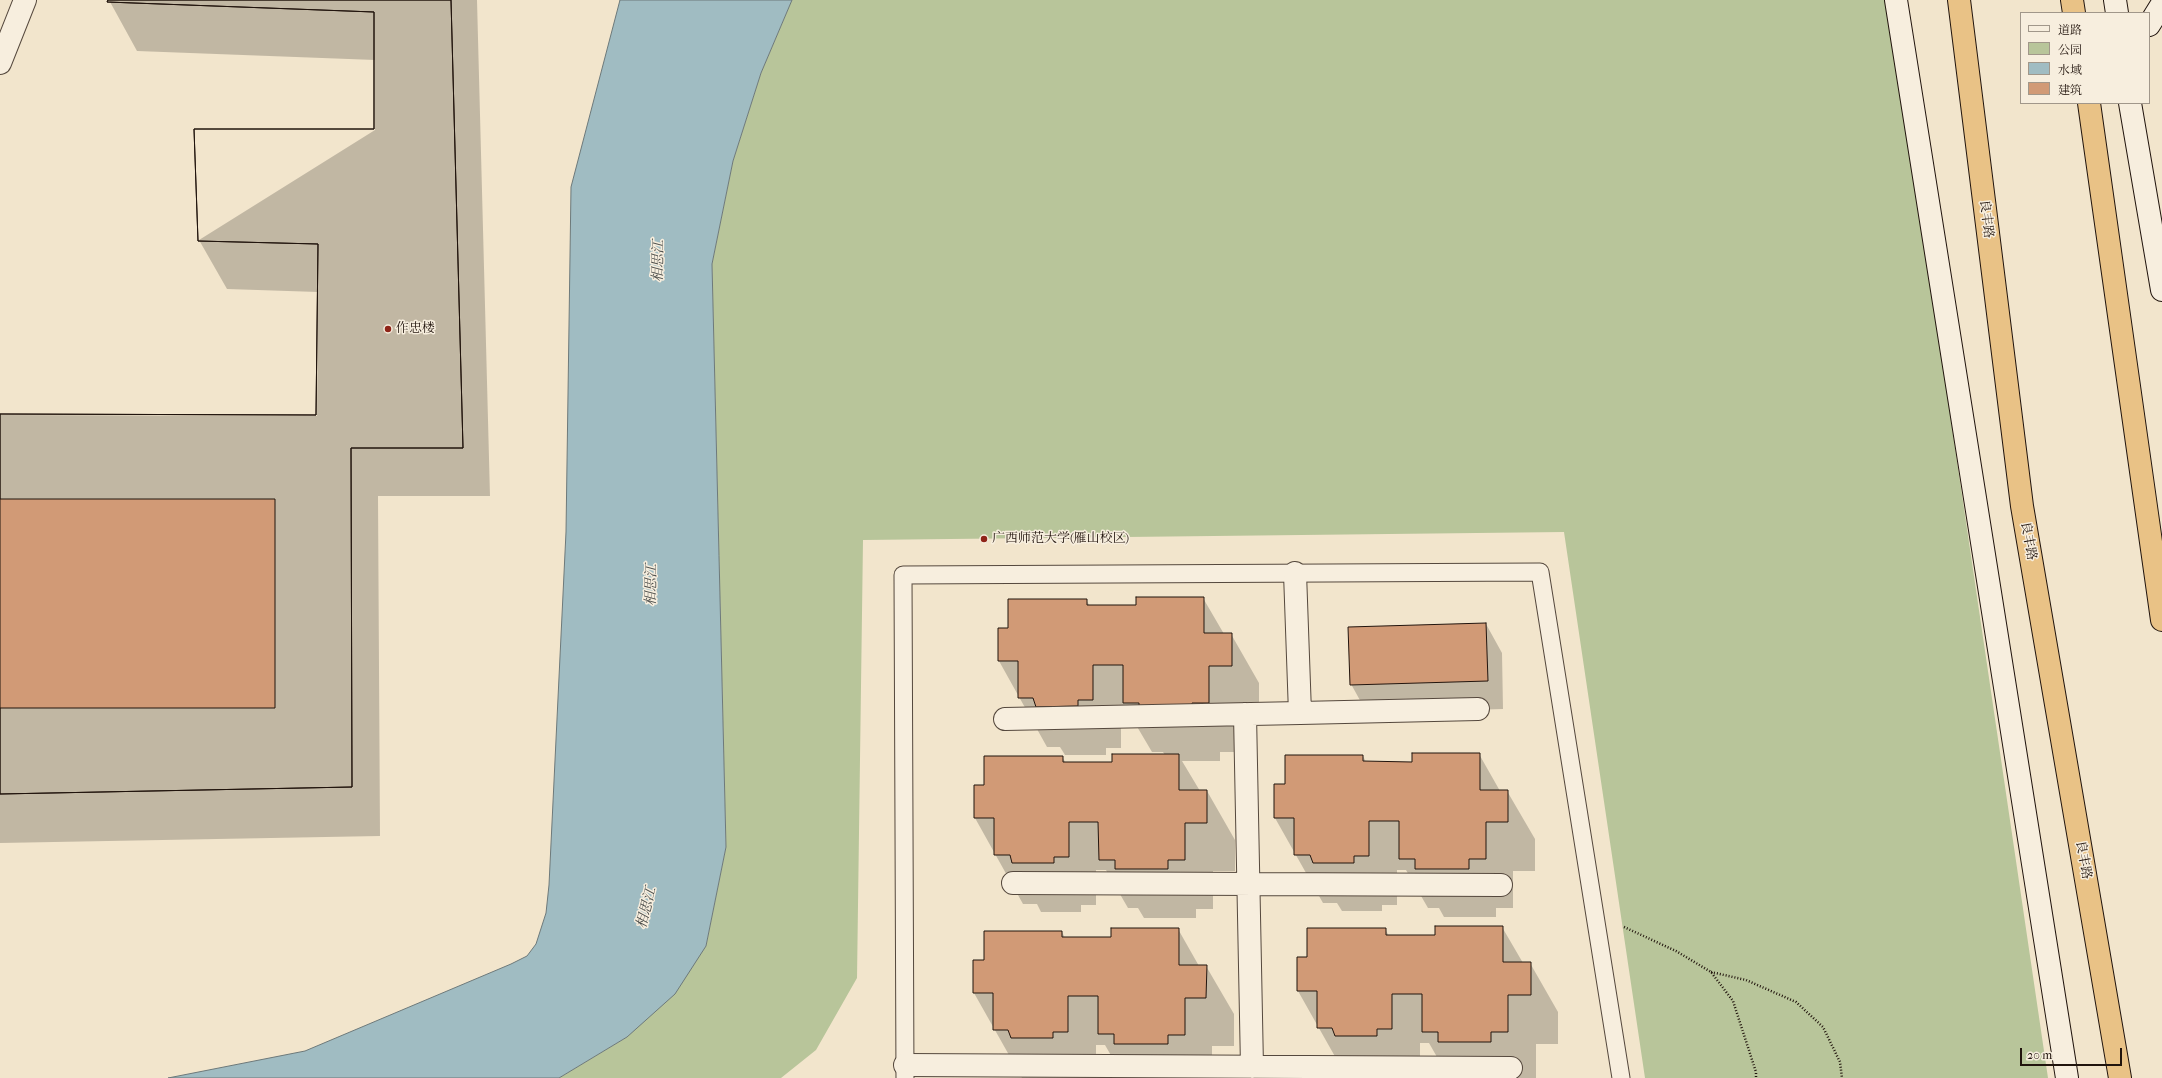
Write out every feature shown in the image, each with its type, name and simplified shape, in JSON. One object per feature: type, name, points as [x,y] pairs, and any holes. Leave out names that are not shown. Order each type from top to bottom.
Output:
[{"type":"highway","name":"良丰路","points":[[1959,0],[2022,506],[2120,1078]]},
{"type":"highway","points":[[2072,0],[2074,12]]},
{"type":"highway","points":[[2089,104],[2162,620]]},
{"type":"street","points":[[0,63],[25,0]]},
{"type":"street","points":[[1896,0],[2067,1078]]},
{"type":"street","points":[[2115,0],[2116,12]]},
{"type":"street","points":[[2150,23],[2162,4]]},
{"type":"street","points":[[2130,104],[2162,290]]},
{"type":"street","points":[[1294,574],[1300,713]]},
{"type":"street","points":[[1005,719],[1478,709]]},
{"type":"street","points":[[1245,714],[1252,1067]]},
{"type":"street","points":[[1013,883],[1501,885]]},
{"type":"street","points":[[905,1072],[1252,1067],[1511,1068]]},
{"type":"lane","points":[[905,1072],[903,575],[1540,572],[1621,1078]]},
{"type":"path","points":[[1594,913],[1676,951],[1711,972],[1746,980],[1796,1002],[1823,1027],[1840,1062],[1842,1078]]},
{"type":"path","points":[[1711,972],[1733,1001],[1756,1072],[1756,1078]]},
{"type":"green space","points":[[792,0],[1889,0],[2048,1078],[1645,1078],[1564,532],[863,540],[857,978],[816,1050],[781,1078],[559,1078],[627,1037],[706,946],[726,847],[712,264],[733,161],[761,73]]},
{"type":"water","name":"相思江","points":[[620,0],[792,0],[761,73],[733,161],[712,264],[726,847],[706,946],[675,994],[627,1037],[559,1078],[168,1078],[305,1051],[511,964],[527,956],[536,944],[546,913],[549,885],[566,532],[571,187]]},
{"type":"building","name":"作忠楼","points":[[108,0],[451,0],[463,448],[351,448],[352,787],[0,794],[0,708],[275,708],[275,499],[0,499],[0,414],[316,415],[318,244],[198,241],[194,129],[374,129],[374,12],[107,2]]},
{"type":"building","name":"作忠楼","points":[[108,0],[451,0],[463,448],[351,448],[352,787],[0,794],[0,414],[316,415],[318,244],[198,241],[194,129],[374,129],[374,12],[107,2]]},
{"type":"building","points":[[1136,597],[1204,597],[1204,633],[1232,633],[1232,666],[1209,666],[1209,703],[1192,703],[1192,712],[1139,712],[1139,703],[1123,703],[1123,665],[1093,665],[1093,700],[1078,700],[1078,706],[1036,707],[1033,698],[1018,698],[1018,661],[998,661],[998,628],[1008,628],[1008,599],[1087,599],[1087,605],[1136,605]]},
{"type":"building","points":[[1486,623],[1488,681],[1350,685],[1348,627]]},
{"type":"building","points":[[1412,753],[1480,753],[1480,790],[1508,790],[1508,822],[1486,822],[1486,859],[1469,859],[1469,869],[1415,869],[1415,859],[1399,859],[1399,821],[1369,821],[1369,856],[1354,856],[1354,863],[1313,863],[1310,855],[1294,855],[1294,818],[1274,818],[1274,784],[1285,784],[1285,755],[1363,755],[1363,761],[1412,762]]},
{"type":"building","points":[[1112,754],[1179,754],[1179,790],[1207,790],[1207,823],[1185,823],[1185,860],[1168,860],[1168,869],[1115,869],[1115,860],[1099,860],[1098,822],[1069,822],[1069,857],[1054,857],[1054,863],[1012,863],[1010,855],[994,855],[994,818],[974,818],[974,785],[984,785],[984,756],[1063,756],[1063,762],[1112,762]]},
{"type":"building","points":[[1435,926],[1503,926],[1503,962],[1531,962],[1531,995],[1508,995],[1508,1032],[1491,1032],[1491,1042],[1438,1042],[1438,1032],[1422,1032],[1422,994],[1392,994],[1392,1029],[1377,1029],[1377,1036],[1335,1036],[1332,1028],[1317,1028],[1317,991],[1297,991],[1297,957],[1307,957],[1307,928],[1386,928],[1386,935],[1435,935]]},
{"type":"building","points":[[1111,928],[1179,928],[1179,965],[1207,965],[1206,998],[1185,998],[1185,1035],[1168,1035],[1168,1044],[1114,1044],[1114,1034],[1098,1034],[1098,996],[1068,996],[1068,1032],[1053,1032],[1053,1038],[1011,1038],[1008,1030],[993,1030],[993,993],[973,993],[973,960],[984,960],[984,931],[1062,931],[1062,937],[1111,937]]},
{"type":"place","name":"作忠楼","points":[[388,329]]},
{"type":"place","name":"广西师范大学(雁山校区)","points":[[984,539]]}]
